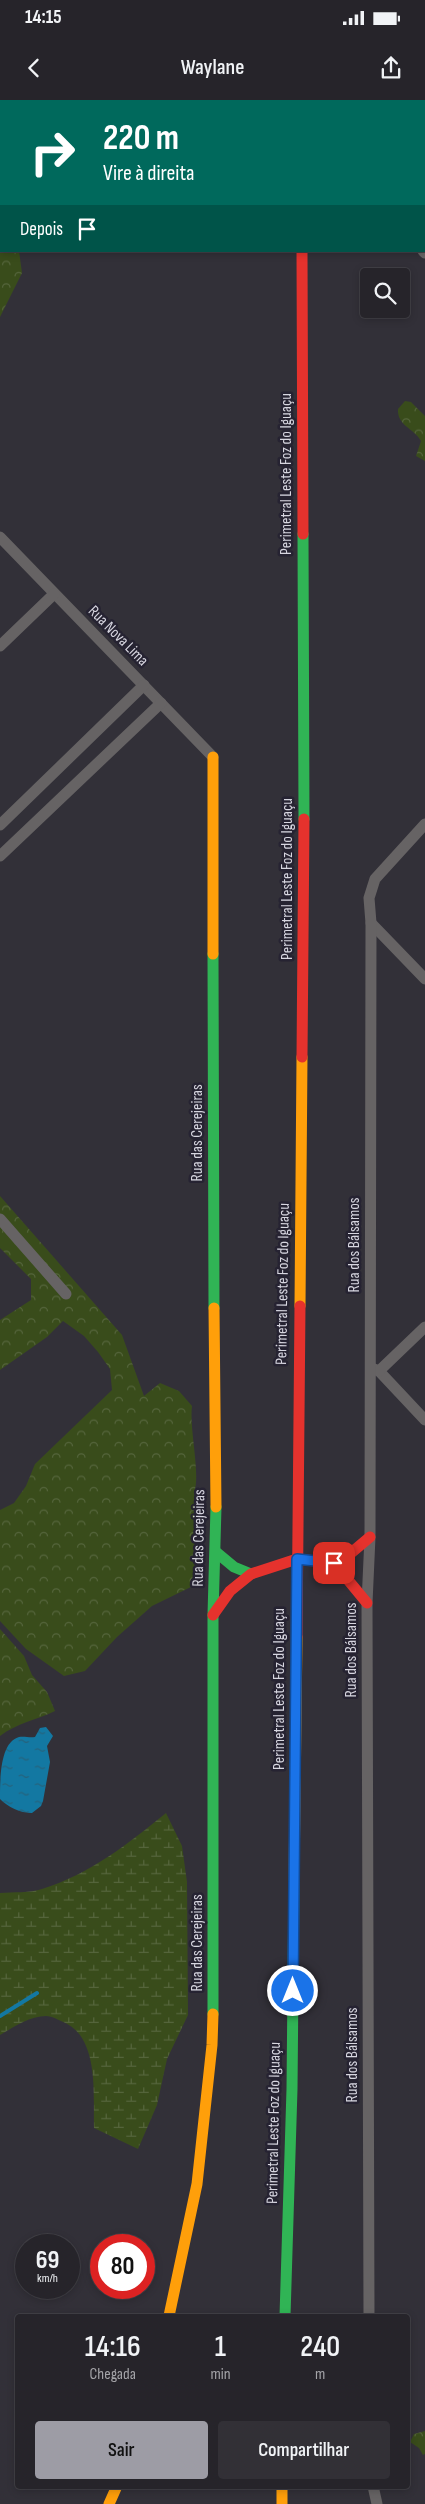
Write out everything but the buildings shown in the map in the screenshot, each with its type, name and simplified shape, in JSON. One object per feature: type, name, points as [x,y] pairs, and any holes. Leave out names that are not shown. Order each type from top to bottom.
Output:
[{"type":"main road","name":"Perimetral Leste Foz do Iguaçu","points":[[285,2314],[292,2089],[304,894],[302,252]]},
{"type":"main road","name":"Rua das Cerejeiras","points":[[169,2314],[196,2184],[212,2045],[216,1552],[213,1210],[213,757]]},
{"type":"main road","points":[[214,1615],[230,1591],[251,1574],[297,1559],[334,1563],[351,1553],[370,1537]]},
{"type":"main road","points":[[216,1552],[234,1566],[251,1574]]},
{"type":"main road","points":[[334,1563],[368,1603]]},
{"type":"main road","points":[[109,2504],[115,2489]]},
{"type":"main road","points":[[282,2489],[282,2504]]},
{"type":"street","name":"Rua Nova Lima","points":[[0,537],[213,757]]},
{"type":"street","points":[[0,646],[54,594]]},
{"type":"street","points":[[0,825],[144,685]]},
{"type":"street","points":[[0,856],[161,703]]},
{"type":"street","name":"Rua dos Bálsamos","points":[[369,2314],[368,1603],[375,1370],[371,924],[369,898],[375,879],[425,824]]},
{"type":"street","points":[[371,924],[425,979]]},
{"type":"street","points":[[0,1219],[66,1294]]},
{"type":"street","points":[[425,1328],[375,1370],[425,1420]]},
{"type":"street","points":[[373,2489],[377,2504]]},
{"type":"green space","points":[[0,252],[19,252],[22,273],[0,317]]},
{"type":"green space","points":[[405,401],[411,402],[425,416],[425,461],[416,456],[421,441],[403,423],[398,415],[398,409]]},
{"type":"green space","points":[[0,1196],[122,1335],[144,1396],[160,1383],[179,1391],[192,1406],[196,1464],[194,1492],[202,1566],[193,1586],[152,1606],[117,1637],[85,1671],[64,1676],[26,1649],[0,1621],[0,1510],[14,1503],[26,1486],[35,1464],[112,1390],[110,1369],[84,1336],[63,1321],[47,1337],[0,1370],[0,1320],[31,1300],[31,1279],[0,1248]]},
{"type":"green space","points":[[0,1629],[24,1656],[32,1675],[47,1692],[55,1711],[20,1725],[0,1736]]},
{"type":"green space","points":[[166,1813],[182,1846],[187,1882],[188,2015],[167,2059],[157,2105],[138,2149],[94,2128],[92,2067],[82,2039],[74,2028],[52,2017],[40,2016],[22,2022],[0,2035],[0,1893],[27,1892],[60,1883],[108,1857]]},
{"type":"green space","points":[[425,2431],[425,2454],[423,2455],[419,2448],[410,2442],[414,2434]]},
{"type":"water","points":[[46,1727],[53,1736],[47,1746],[50,1762],[43,1801],[41,1806],[32,1813],[19,1811],[0,1799],[2,1762],[8,1746],[13,1740],[19,1737],[35,1737],[40,1728]]},
{"type":"waterway","points":[[0,2016],[37,1993]]},
{"type":"traffic: fast","points":[[303,534],[304,819]]},
{"type":"traffic: fast","points":[[213,954],[214,1308]]},
{"type":"traffic: fast","points":[[213,2014],[213,1615],[216,1507]]},
{"type":"traffic: fast","points":[[216,1552],[234,1567],[251,1574]]},
{"type":"traffic: fast","points":[[285,2314],[292,2089],[294,1880]]},
{"type":"traffic: slow","points":[[213,757],[213,954]]},
{"type":"traffic: slow","points":[[300,1306],[302,1057]]},
{"type":"traffic: slow","points":[[214,1308],[216,1507]]},
{"type":"traffic: slow","points":[[294,1880],[297,1637]]},
{"type":"traffic: slow","points":[[169,2314],[197,2184],[212,2045],[213,2014]]},
{"type":"traffic: slow","points":[[109,2504],[116,2489]]},
{"type":"traffic: slow","points":[[282,2489],[282,2504]]},
{"type":"traffic: jam","points":[[302,252],[303,534]]},
{"type":"traffic: jam","points":[[302,1057],[304,819]]},
{"type":"traffic: jam","points":[[297,1637],[300,1306]]},
{"type":"traffic: jam","points":[[213,1615],[230,1591],[251,1574],[297,1559],[334,1563],[351,1553],[370,1537]]},
{"type":"traffic: jam","points":[[334,1563],[367,1603]]},
{"type":"route","points":[[293,1991],[297,1559],[334,1563]]}]
